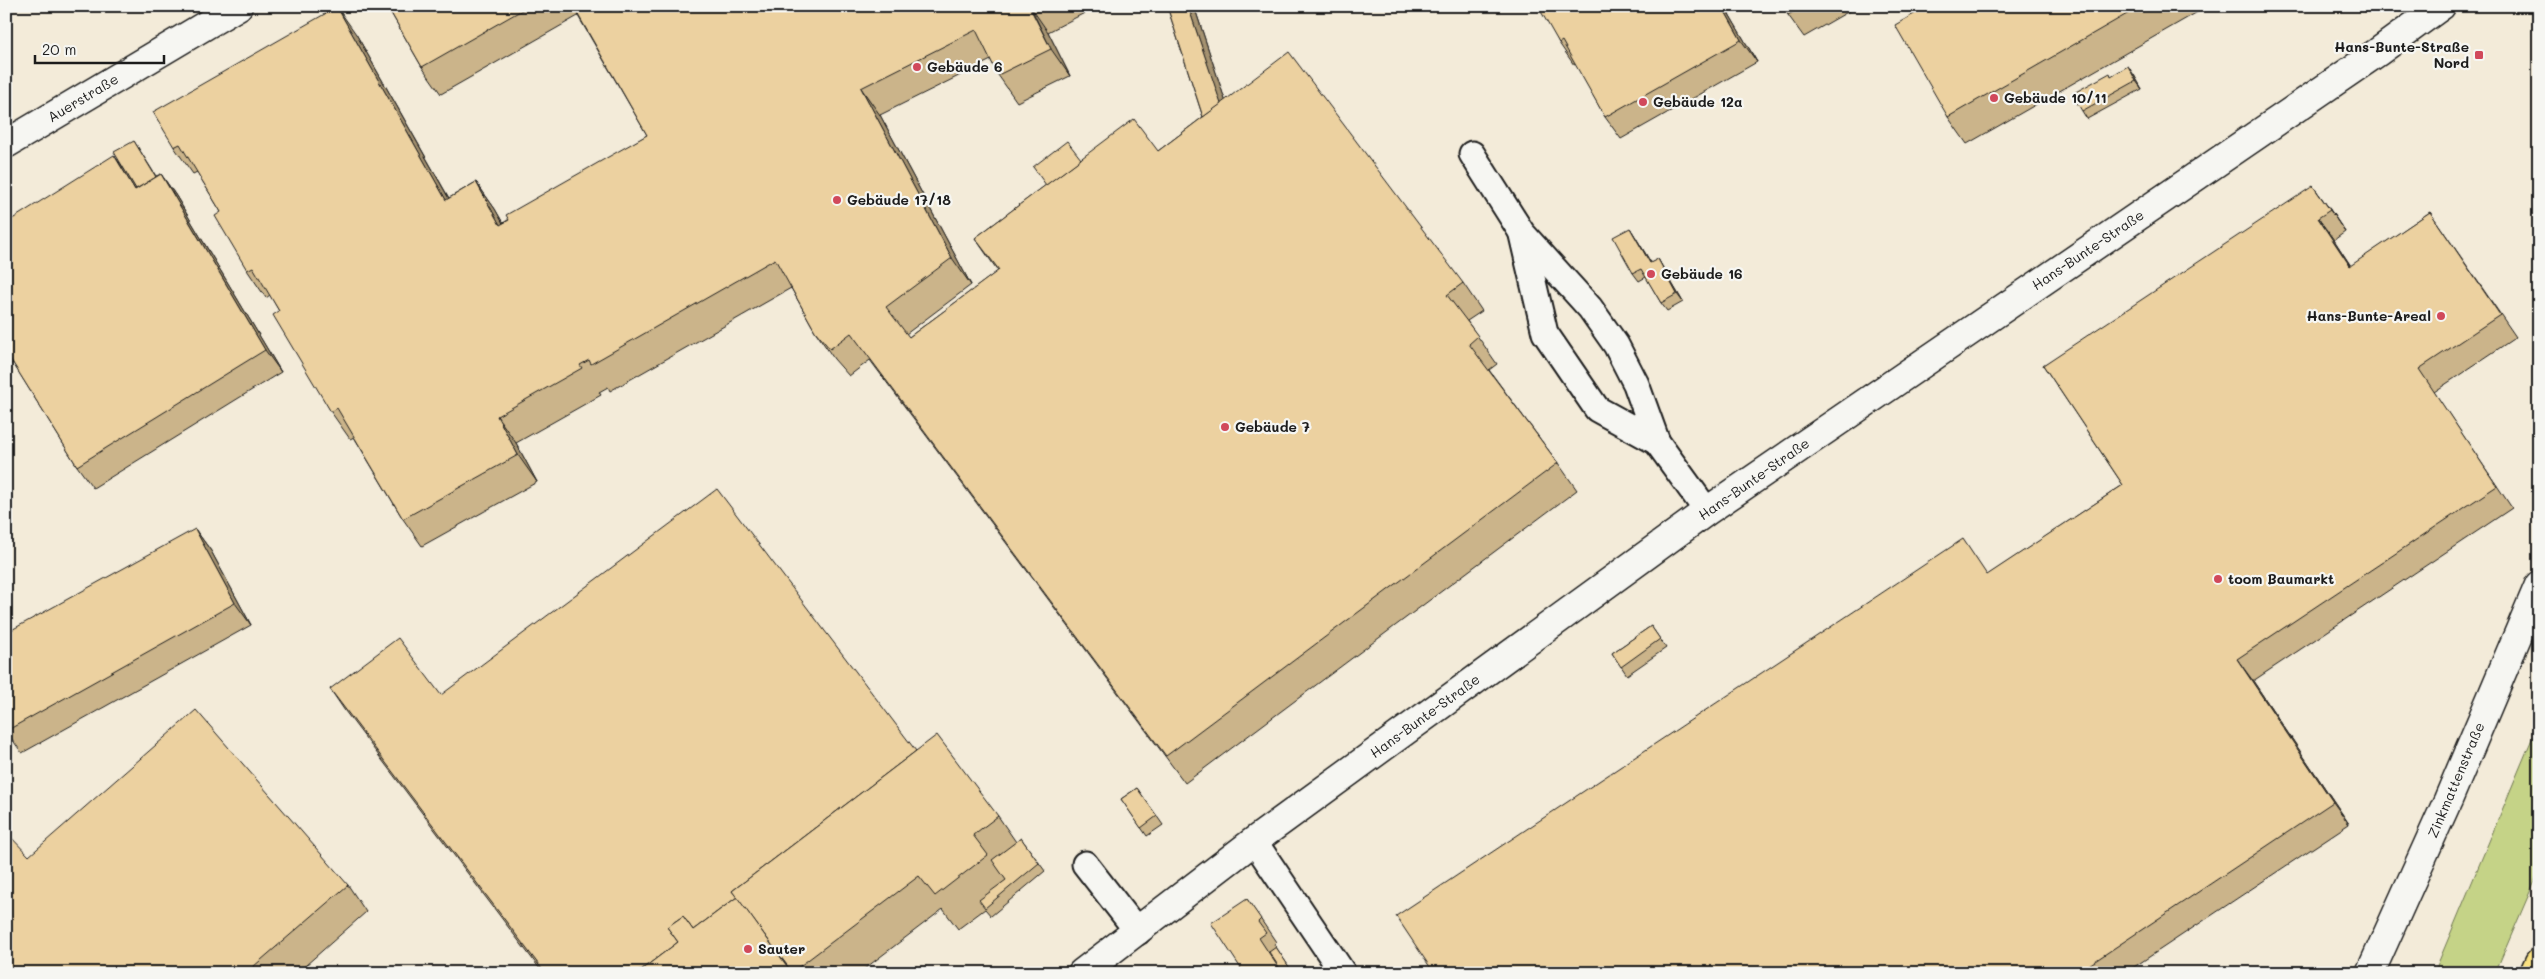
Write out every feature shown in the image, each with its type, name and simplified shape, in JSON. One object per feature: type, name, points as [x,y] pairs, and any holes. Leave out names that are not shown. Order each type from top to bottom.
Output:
[{"type":"highway","points":[[2534,973],[2539,962]]},
{"type":"street","name":"Auerstraße","points":[[6,144],[238,6]]},
{"type":"street","name":"Hans-Bunte-Straße","points":[[1082,973],[1138,932],[1254,841],[1706,511],[2362,63],[2441,6]]},
{"type":"street","name":"Zinkmattenstraße","points":[[2370,973],[2448,800],[2539,585]]},
{"type":"lane","points":[[1472,154],[1522,233],[1590,308],[1616,345],[1636,384],[1656,442],[1706,511]]},
{"type":"lane","points":[[1522,233],[1545,333],[1597,409],[1656,442]]},
{"type":"lane","points":[[1254,841],[1343,973]]},
{"type":"lane","points":[[1085,864],[1138,932]]},
{"type":"green space","points":[[2539,722],[2539,871],[2495,973],[2434,973]]},
{"type":"building","points":[[387,6],[529,6],[422,67]]},
{"type":"building","points":[[573,6],[1029,6],[1051,49],[998,75],[976,30],[861,88],[952,258],[886,307],[909,337],[999,270],[975,238],[1134,119],[1158,151],[1289,52],[1463,283],[1447,295],[1478,336],[1469,344],[1558,463],[1166,756],[851,333],[830,349],[815,331],[775,259],[591,364],[589,360],[580,365],[582,368],[497,416],[518,455],[403,519],[337,408],[331,412],[273,315],[279,311],[253,267],[247,270],[215,216],[221,212],[180,144],[174,147],[153,112],[337,7],[446,200],[476,182],[500,225],[509,220],[506,215],[647,135]]},
{"type":"building","points":[[1167,6],[1188,6],[1221,104],[1203,117]]},
{"type":"building","name":"Gebäude 12a","points":[[1542,6],[1722,6],[1741,40],[1605,117],[1562,41],[1559,43],[1539,8]]},
{"type":"building","points":[[1784,6],[1803,6],[1788,15]]},
{"type":"building","points":[[1928,6],[2141,6],[1948,117],[1895,25]]},
{"type":"building","points":[[2128,66],[2136,81],[2082,111],[2072,94],[2110,73],[2111,76]]},
{"type":"building","points":[[134,141],[156,177],[136,189],[114,152]]},
{"type":"building","points":[[1067,141],[1081,159],[1046,185],[1033,167]]},
{"type":"building","points":[[114,155],[135,190],[161,174],[265,350],[77,466],[6,352],[6,223]]},
{"type":"building","name":"toom Baumarkt","points":[[2313,186],[2330,210],[2318,218],[2350,266],[2430,212],[2500,315],[2419,369],[2497,486],[2237,659],[2333,802],[2077,973],[1434,973],[1396,916],[1963,539],[1987,575],[2123,485],[2043,365]]},
{"type":"building","name":"Gebäude 16","points":[[1630,228],[1650,263],[1658,259],[1677,294],[1661,303],[1641,269],[1633,273],[1613,237]]},
{"type":"building","points":[[717,489],[916,751],[732,891],[737,897],[693,930],[683,916],[667,927],[678,942],[637,973],[545,973],[330,689],[398,638],[441,695]]},
{"type":"building","points":[[195,529],[235,603],[6,731],[6,633]]},
{"type":"building","points":[[1651,626],[1660,639],[1621,667],[1612,653]]},
{"type":"building","points":[[196,710],[348,885],[246,973],[6,973],[6,836],[8,834],[29,856]]},
{"type":"building","points":[[937,735],[998,816],[973,835],[988,855],[935,896],[919,876],[792,972],[732,891]]},
{"type":"building","points":[[1137,788],[1157,816],[1141,828],[1121,799]]},
{"type":"building","points":[[1021,838],[1039,863],[985,908],[979,900],[1006,880],[992,860]]},
{"type":"building","points":[[737,897],[792,973],[637,973],[678,942],[667,927],[683,916],[693,930]]},
{"type":"building","points":[[1247,899],[1261,919],[1258,922],[1266,933],[1259,938],[1282,973],[1244,973],[1211,923]]},
{"type":"building","points":[[1276,947],[1293,973],[1283,973],[1269,952]]},
{"type":"place","name":"Hans-Bunte-Straße Nord","points":[[2479,55]]},
{"type":"place","name":"Gebäude 6","points":[[917,67]]},
{"type":"place","name":"Gebäude 10/11","points":[[1994,98]]},
{"type":"place","name":"Gebäude 12a","points":[[1643,102]]},
{"type":"place","name":"Gebäude 17/18","points":[[837,200]]},
{"type":"place","name":"Gebäude 16","points":[[1651,274]]},
{"type":"place","name":"Hans-Bunte-Areal","points":[[2441,316]]},
{"type":"place","name":"Gebäude 7","points":[[1225,427]]},
{"type":"place","name":"toom Baumarkt","points":[[2218,579]]},
{"type":"place","name":"Sauter","points":[[748,949]]}]
